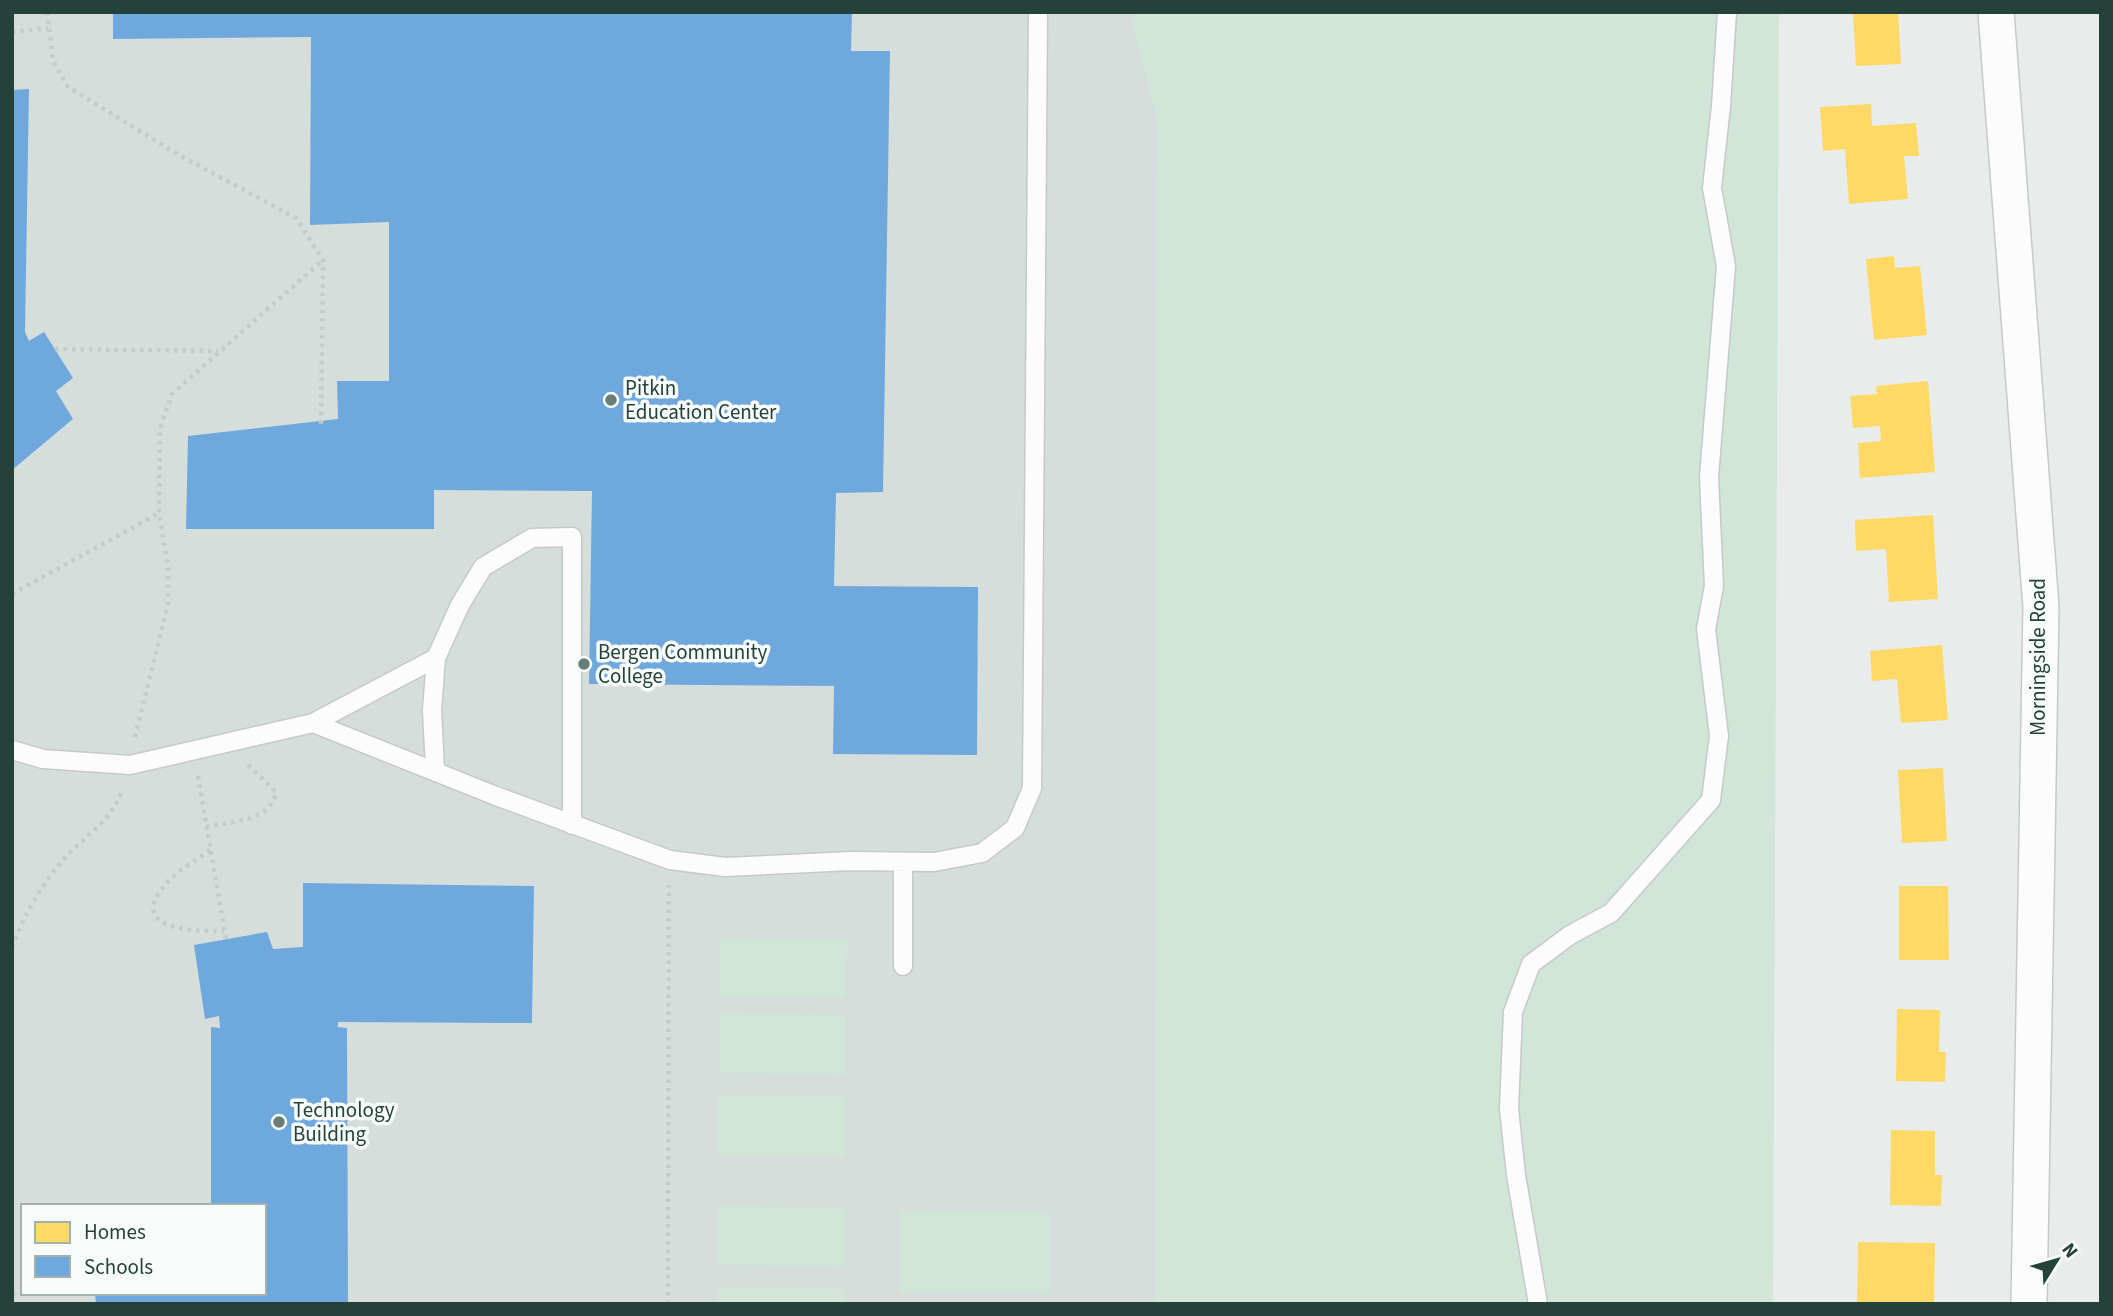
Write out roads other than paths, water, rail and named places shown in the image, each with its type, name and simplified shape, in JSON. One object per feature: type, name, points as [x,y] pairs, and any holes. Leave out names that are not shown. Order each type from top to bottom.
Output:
[{"type":"street","name":"Morningside Road","points":[[1996,12],[2041,607],[2029,1304]]},
{"type":"lane","points":[[313,723],[572,825],[670,860],[724,867],[851,861],[934,862],[982,853],[1015,828],[1032,788],[1038,12]]},
{"type":"lane","points":[[1538,1304],[1516,1175],[1509,1109],[1513,1012],[1531,964],[1570,935],[1611,913],[1711,800],[1719,736],[1706,629],[1714,586],[1709,477],[1726,266],[1712,188],[1727,12]]},
{"type":"lane","points":[[435,769],[432,710],[436,658],[460,604],[483,567],[532,538],[572,537],[572,825]]},
{"type":"lane","points":[[12,750],[43,759],[130,765],[313,723],[436,658]]},
{"type":"lane","points":[[903,862],[903,966]]},
{"type":"place","name":"Pitkin Education Center","points":[[611,400]]},
{"type":"place","name":"Bergen Community College","points":[[584,664]]},
{"type":"place","name":"Technology Building","points":[[279,1122]]}]
